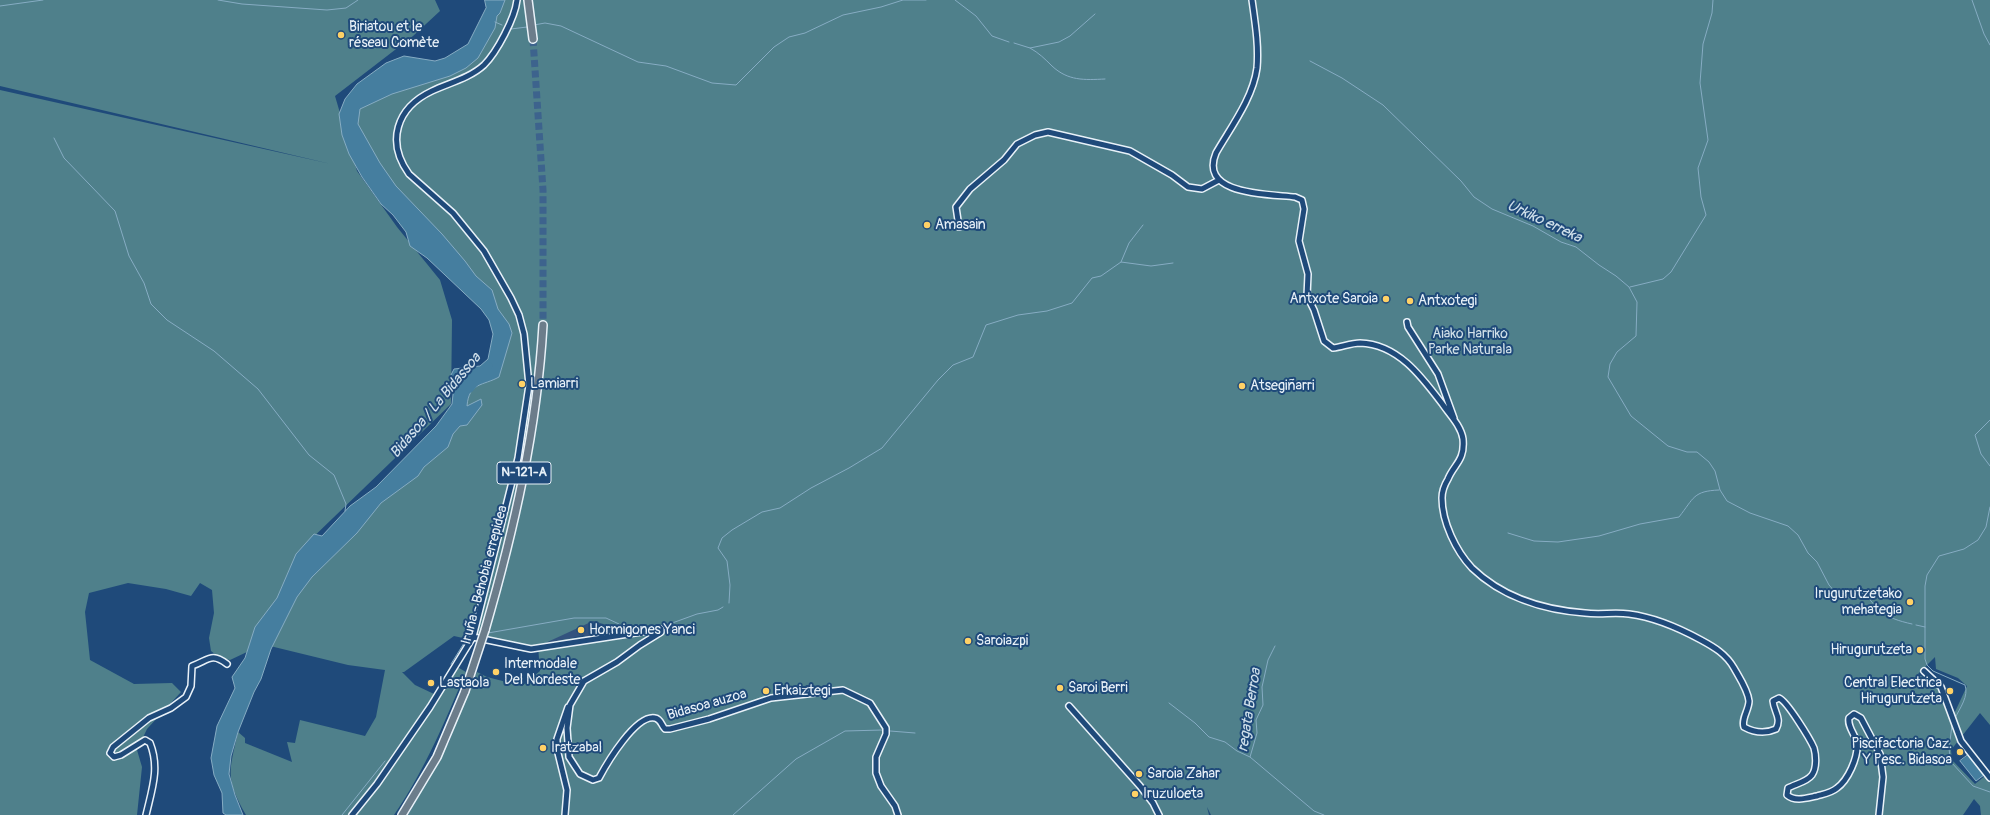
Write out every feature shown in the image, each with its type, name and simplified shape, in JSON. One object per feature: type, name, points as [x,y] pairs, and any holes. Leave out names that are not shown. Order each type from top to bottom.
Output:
[{"type":"highway","points":[[528,0],[533,35]]},
{"type":"highway","name":"Iruña - Behobia errepidea","points":[[402,815],[437,757],[465,691],[484,630],[509,540],[528,450],[537,391],[543,325]]},
{"type":"street","points":[[352,815],[377,784],[430,707],[473,637],[518,458],[529,385],[524,334],[519,315],[484,251],[453,213],[409,174],[398,157],[396,140],[402,117],[413,105],[430,92],[471,74],[484,65],[504,34],[517,0]]},
{"type":"street","points":[[1252,0],[1258,47],[1257,68],[1250,92],[1214,158],[1215,173],[1219,180],[1233,190],[1295,197],[1302,200],[1304,209],[1298,241],[1308,274],[1307,296],[1314,310],[1324,341],[1333,348],[1359,343],[1383,348],[1398,356],[1420,374],[1460,430],[1463,439],[1462,452],[1459,463],[1448,477],[1442,497],[1449,529],[1459,551],[1472,567],[1504,591],[1532,603],[1585,613],[1628,613],[1652,618],[1698,638],[1720,651],[1733,665],[1749,701],[1743,721],[1744,727],[1752,732],[1763,733],[1776,729],[1779,724],[1779,718],[1773,701],[1779,698],[1787,705],[1814,748],[1815,768],[1812,776],[1806,781],[1788,788],[1787,795],[1791,798],[1797,799],[1817,796],[1838,788],[1846,777],[1856,752],[1857,743],[1849,718],[1854,714],[1858,716],[1865,724],[1880,754],[1883,777],[1879,815]]},
{"type":"street","points":[[959,227],[956,207],[970,189],[1004,160],[1017,144],[1035,134],[1048,132],[1130,151],[1172,174],[1188,187],[1202,189],[1219,180]]},
{"type":"street","points":[[1407,322],[1408,328],[1438,374],[1454,421]]},
{"type":"street","name":"Bidasoa auzoa","points":[[473,637],[531,649],[661,629],[659,635],[640,645],[617,662],[584,681],[570,705],[557,739],[557,749],[567,790],[565,815]]},
{"type":"street","points":[[146,815],[156,775],[155,756],[150,743],[145,740],[121,755],[114,757],[110,753],[113,747],[149,718],[170,708],[186,697],[191,686],[192,666],[211,657],[216,657],[227,664]]},
{"type":"street","points":[[1924,671],[1941,687],[1953,723],[1961,741],[1990,778]]},
{"type":"street","name":"Bidasoa auzoa","points":[[570,705],[567,728],[569,756],[580,774],[593,780],[599,778],[607,762],[629,733],[647,718],[656,718],[660,721],[661,726],[665,729],[670,729],[709,719],[771,698],[843,690],[870,703],[886,728],[886,734],[876,757],[876,773],[882,786],[895,806],[898,815]]},
{"type":"street","points":[[1069,706],[1140,786],[1153,803],[1159,815]]},
{"type":"shaded area","points":[[485,0],[505,0],[500,13],[497,16],[495,28],[478,58],[466,68],[450,76],[392,94],[360,109],[358,124],[380,163],[396,186],[442,234],[476,276],[492,290],[498,309],[509,324],[512,333],[499,377],[474,389],[468,398],[467,406],[481,399],[482,405],[467,425],[460,426],[453,434],[448,447],[424,467],[418,476],[381,503],[357,533],[312,577],[297,597],[271,649],[261,679],[254,692],[238,732],[231,756],[229,774],[243,815],[226,815],[223,813],[222,793],[214,775],[211,758],[217,726],[235,688],[232,677],[245,658],[255,627],[277,598],[296,554],[314,534],[322,536],[350,506],[376,487],[436,426],[452,404],[454,385],[450,377],[454,369],[480,366],[488,359],[493,334],[489,320],[481,309],[427,258],[410,246],[406,232],[393,215],[381,204],[362,177],[349,154],[342,135],[339,114],[345,99],[357,84],[386,63],[404,56],[435,61],[445,58],[468,44],[486,8]]},
{"type":"shaded area","points":[[593,621],[610,626],[610,634],[585,637],[584,635],[539,646],[583,624]]},
{"type":"shaded area","points":[[1968,755],[1984,775],[1976,781],[1960,761]]},
{"type":"green space","points":[[0,0],[435,0],[440,11],[413,36],[335,96],[357,171],[397,227],[440,280],[452,320],[451,404],[304,546],[282,595],[249,651],[230,660],[220,658],[211,651],[209,638],[214,613],[212,590],[200,583],[191,596],[166,589],[128,583],[89,593],[85,612],[90,660],[134,684],[172,683],[181,692],[147,729],[137,750],[142,767],[137,815],[0,815],[0,90],[331,164],[0,86]]},
{"type":"green space","name":"Aiako Harriko Parke Naturala","points":[[492,0],[1990,0],[1990,725],[1980,713],[1951,750],[1952,760],[1975,784],[1985,776],[1990,783],[1990,815],[1981,815],[1980,806],[1974,799],[1963,815],[1211,815],[1207,807],[1209,815],[408,815],[449,742],[470,685],[477,672],[487,677],[522,686],[540,671],[538,646],[526,652],[454,636],[402,672],[415,685],[434,694],[452,664],[466,672],[425,763],[394,815],[246,815],[235,792],[231,775],[232,757],[238,732],[245,738],[245,743],[292,762],[287,742],[295,743],[300,720],[365,736],[376,717],[385,670],[348,665],[266,645],[275,612],[476,386],[490,375],[494,368],[498,352],[500,326],[387,193],[349,112],[404,84],[477,41]],"holes":[[[593,621],[610,626],[610,634],[566,639],[541,645]],[[1935,657],[1936,669],[1958,678],[1967,686],[1954,714],[1943,691],[1918,674]]]},
{"type":"waterway","points":[[0,6],[43,0]]},
{"type":"waterway","points":[[218,0],[242,4],[327,10],[346,8],[358,0]]},
{"type":"waterway","points":[[534,25],[545,23],[561,26],[638,62],[666,66],[712,83],[736,85],[774,47],[789,37],[805,33],[843,15],[881,7],[903,0],[926,0]]},
{"type":"waterway","points":[[955,0],[976,16],[992,36],[1009,42]]},
{"type":"waterway","points":[[1630,287],[1663,279],[1671,272],[1706,215],[1701,197],[1698,168],[1708,140],[1700,83],[1703,44],[1712,13],[1713,0]]},
{"type":"waterway","points":[[1972,0],[1984,34],[1990,45]]},
{"type":"waterway","points":[[1014,43],[1030,48],[1059,42],[1070,36],[1095,14]]},
{"type":"waterway","points":[[495,22],[502,25]]},
{"type":"waterway","points":[[511,29],[527,27]]},
{"type":"waterway","points":[[1030,48],[1058,71],[1070,77],[1090,80],[1105,79]]},
{"type":"waterway","name":"Urkiko erreka","points":[[1310,61],[1342,78],[1383,105],[1461,181],[1474,197],[1492,209],[1533,226],[1561,242],[1576,247],[1629,287],[1637,302],[1636,336],[1617,352],[1610,364],[1608,377],[1631,416],[1668,446],[1687,452],[1697,452],[1709,462],[1715,471],[1720,490],[1727,501],[1750,513],[1788,526],[1798,535],[1808,553],[1817,562],[1829,585],[1838,595],[1850,598],[1862,593],[1886,615],[1912,624]]},
{"type":"waterway","points":[[54,138],[64,158],[115,211],[129,256],[144,283],[151,304],[167,320],[214,351],[258,389],[309,455],[334,475],[346,504],[345,511]]},
{"type":"waterway","points":[[1121,262],[1129,243],[1143,225]]},
{"type":"waterway","points":[[729,603],[730,585],[727,561],[718,548],[722,538],[732,530],[762,512],[780,508],[811,488],[849,468],[882,448],[938,380],[953,365],[973,357],[986,325],[1018,315],[1047,311],[1072,303],[1092,278],[1101,276],[1121,262],[1151,266],[1173,263]]},
{"type":"waterway","name":"Bidasoa / La Bidassoa","points":[[470,389],[489,366]]},
{"type":"waterway","points":[[1990,420],[1975,435],[1981,454],[1990,466]]},
{"type":"waterway","points":[[1508,533],[1534,541],[1558,542],[1599,536],[1640,524],[1679,517],[1691,500],[1699,494],[1719,490]]},
{"type":"waterway","points":[[1955,718],[1965,698],[1966,689],[1965,685],[1933,671],[1927,665],[1925,659],[1925,586],[1927,575],[1939,556],[1964,549],[1978,540],[1986,527],[1990,507]]},
{"type":"waterway","points":[[488,633],[574,618],[606,618],[619,624],[624,629],[632,631],[664,626],[697,614],[718,610],[723,607]]},
{"type":"waterway","points":[[1916,625],[1925,627]]},
{"type":"waterway","points":[[451,664],[464,643]]},
{"type":"waterway","name":"regata Berroa","points":[[1275,646],[1268,660],[1262,687],[1263,705],[1256,720],[1257,733],[1250,757],[1314,811],[1324,815]]},
{"type":"waterway","points":[[1169,703],[1195,723],[1209,737],[1225,742],[1237,751],[1250,757]]},
{"type":"waterway","points":[[1952,725],[1949,749],[1951,762],[1973,786],[1990,792]]},
{"type":"waterway","points":[[733,815],[796,759],[845,731],[883,730]]},
{"type":"waterway","points":[[890,731],[915,733]]},
{"type":"waterway","points":[[342,815],[385,761]]},
{"type":"tunnel","points":[[533,39],[543,190],[543,325]]},
{"type":"place","name":"Biriatou et le réseau Comète","points":[[341,35]]},
{"type":"place","name":"Amasain","points":[[927,225]]},
{"type":"place","name":"Antxote Saroia","points":[[1386,299]]},
{"type":"place","name":"Antxotegi","points":[[1410,301]]},
{"type":"place","name":"Lamiarri","points":[[522,384]]},
{"type":"place","name":"Atsegiñarri","points":[[1242,386]]},
{"type":"place","name":"Irugurutzetako mehategia","points":[[1910,602]]},
{"type":"place","name":"Hormigones Yanci","points":[[581,630]]},
{"type":"place","name":"Saroiazpi","points":[[968,641]]},
{"type":"place","name":"Hirugurutzeta","points":[[1920,650]]},
{"type":"place","name":"Intermodale Del Nordeste","points":[[496,672]]},
{"type":"place","name":"Lastaola","points":[[431,683]]},
{"type":"place","name":"Saroi Berri","points":[[1060,688]]},
{"type":"place","name":"Erkaiztegi","points":[[766,691]]},
{"type":"place","name":"Central Electrica Hirugurutzeta","points":[[1950,691]]},
{"type":"place","name":"Iratzabal","points":[[543,748]]},
{"type":"place","name":"Piscifactoria Caz. Y Pesc. Bidasoa","points":[[1960,752]]},
{"type":"place","name":"Saroia Zahar","points":[[1139,774]]},
{"type":"place","name":"Iruzuloeta","points":[[1135,794]]}]
